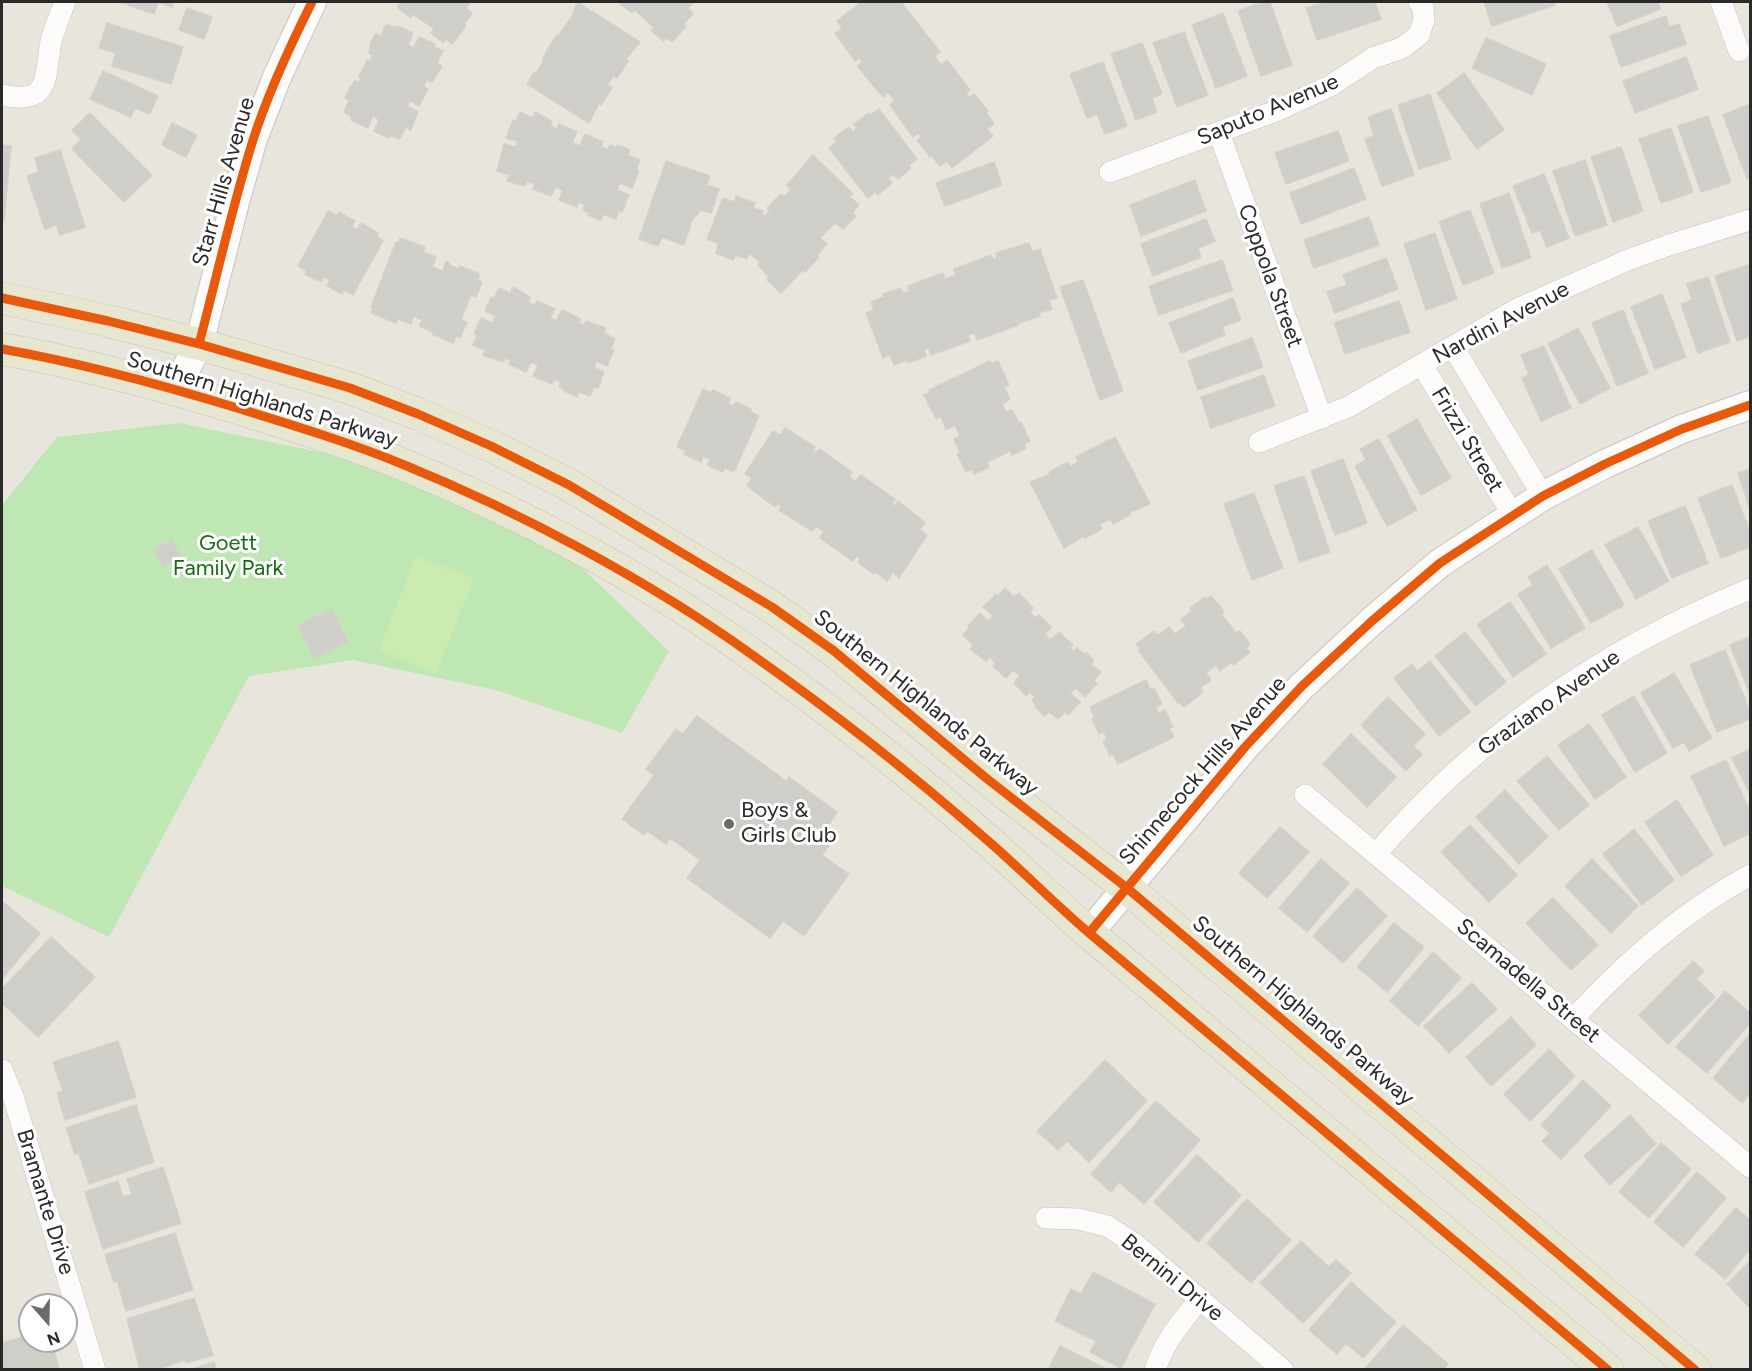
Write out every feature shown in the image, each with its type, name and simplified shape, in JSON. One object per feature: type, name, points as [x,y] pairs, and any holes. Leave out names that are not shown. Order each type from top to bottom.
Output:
[{"type":"main road","name":"Southern Highlands Parkway","points":[[2,298],[200,344],[350,388],[418,414],[569,484],[772,607],[825,645],[986,778],[1127,888],[1695,1370]]},
{"type":"main road","name":"Southern Highlands Parkway","points":[[2,349],[50,358],[175,389],[324,435],[403,465],[468,493],[543,530],[646,587],[747,651],[862,737],[989,842],[1089,933],[1608,1370]]},
{"type":"street","points":[[2,95],[33,96],[41,89],[47,79],[50,46],[65,2]]},
{"type":"street","name":"Starr Hills Avenue","points":[[175,389],[200,344],[253,139],[277,77],[312,2]]},
{"type":"street","name":"Saputo Avenue","points":[[1110,172],[1276,111],[1330,86],[1373,58],[1402,48],[1419,35],[1424,20],[1423,8],[1419,2]]},
{"type":"street","points":[[1721,2],[1739,51]]},
{"type":"street","name":"Coppola Street","points":[[1219,133],[1322,418]]},
{"type":"street","name":"Nardini Avenue","points":[[1259,442],[1348,407],[1519,308],[1628,260],[1750,220]]},
{"type":"street","name":"Frizzi Street","points":[[1453,346],[1543,496]]},
{"type":"street","name":"Frizzi Street","points":[[1422,365],[1512,515]]},
{"type":"street","name":"Shinnecock Hills Avenue","points":[[1089,933],[1245,747],[1302,686],[1372,621],[1440,563],[1543,496],[1640,447],[1750,405]]},
{"type":"street","name":"Graziano Avenue","points":[[1376,854],[1437,788],[1518,719],[1622,651],[1680,619],[1750,589]]},
{"type":"street","name":"Scamadella Street","points":[[1305,795],[1750,1167]]},
{"type":"street","points":[[1574,1019],[1602,988],[1648,944],[1691,911],[1750,875]]},
{"type":"street","name":"Bramante Drive","points":[[2,1070],[14,1099],[95,1370]]},
{"type":"street","name":"Bernini Drive","points":[[1046,1218],[1078,1219],[1107,1226],[1135,1244],[1283,1370]]},
{"type":"street","points":[[1155,1370],[1174,1328],[1199,1300]]},
{"type":"green space","name":"Goett Family Park","points":[[179,423],[401,469],[558,545],[669,651],[622,733],[496,690],[353,660],[249,676],[109,937],[2,886],[2,505],[57,437]]},
{"type":"green space","points":[[416,556],[474,579],[436,673],[379,650]]},
{"type":"building","points":[[119,2],[158,2],[154,14]]},
{"type":"building","points":[[158,2],[174,2],[172,7]]},
{"type":"building","points":[[398,2],[471,2],[466,8],[472,13],[464,24],[466,26],[452,44],[446,39],[443,43],[431,33],[434,29],[413,14],[410,18],[397,7],[400,3]]},
{"type":"building","points":[[577,2],[640,42],[626,59],[628,61],[617,78],[613,76],[607,85],[612,88],[601,105],[599,103],[589,123],[527,84],[540,67],[547,50],[572,16]]},
{"type":"building","points":[[694,2],[688,8],[693,14],[684,24],[686,27],[672,42],[666,38],[663,41],[651,30],[654,28],[635,10],[632,13],[619,3]]},
{"type":"building","points":[[861,2],[901,2],[940,52],[934,56],[941,65],[947,60],[970,90],[966,94],[969,97],[974,94],[988,111],[986,112],[994,124],[987,129],[993,136],[952,168],[947,161],[940,166],[931,155],[930,157],[917,140],[921,137],[918,133],[913,137],[890,105],[895,101],[888,92],[883,97],[857,66],[862,62],[859,58],[855,61],[835,33],[842,28],[837,21]]},
{"type":"building","points":[[1270,2],[1292,65],[1261,76],[1238,11]]},
{"type":"building","points":[[1325,2],[1375,2],[1381,19],[1317,40],[1306,8]]},
{"type":"building","points":[[1484,2],[1554,2],[1555,5],[1492,26]]},
{"type":"building","points":[[1607,2],[1658,2],[1661,9],[1617,26]]},
{"type":"building","points":[[187,8],[212,17],[204,39],[179,30]]},
{"type":"building","points":[[1223,13],[1247,76],[1216,88],[1192,25]]},
{"type":"building","points":[[1666,16],[1669,27],[1679,24],[1686,44],[1621,67],[1610,36]]},
{"type":"building","points":[[107,23],[183,47],[171,84],[112,66],[116,53],[99,48]]},
{"type":"building","points":[[386,24],[413,33],[408,45],[414,48],[419,37],[435,44],[434,47],[443,51],[437,63],[442,66],[432,82],[427,80],[423,87],[428,89],[419,106],[410,101],[407,106],[418,112],[411,130],[406,127],[400,139],[391,135],[389,138],[374,131],[379,120],[373,116],[368,128],[351,120],[352,117],[344,112],[349,100],[345,98],[351,86],[355,81],[359,82],[367,60],[370,61],[373,55],[369,53],[375,34],[381,36]]},
{"type":"building","points":[[1184,32],[1208,95],[1177,107],[1153,43]]},
{"type":"building","points":[[1486,38],[1546,64],[1532,95],[1472,68]]},
{"type":"building","points":[[1142,43],[1162,94],[1152,98],[1157,112],[1136,120],[1111,54]]},
{"type":"building","points":[[1686,57],[1698,89],[1635,113],[1623,81]]},
{"type":"building","points":[[1103,62],[1127,126],[1105,134],[1097,114],[1087,118],[1070,74]]},
{"type":"building","points":[[103,71],[158,96],[150,114],[135,108],[131,117],[90,99]]},
{"type":"building","points":[[1464,73],[1504,130],[1477,149],[1437,93]]},
{"type":"building","points":[[1430,94],[1451,159],[1419,169],[1398,105]]},
{"type":"building","points":[[1750,104],[1750,177],[1747,179],[1723,115]]},
{"type":"building","points":[[879,109],[917,159],[909,165],[911,168],[898,179],[893,174],[888,178],[892,183],[878,195],[875,192],[868,198],[829,148],[837,142],[834,138],[849,127],[853,132],[857,128],[854,124]]},
{"type":"building","points":[[1391,109],[1414,175],[1382,186],[1365,139],[1374,136],[1368,117]]},
{"type":"building","points":[[520,112],[533,118],[535,112],[552,121],[550,126],[557,129],[559,124],[577,132],[572,143],[580,146],[585,134],[603,142],[601,147],[608,149],[610,145],[616,148],[617,145],[630,150],[628,155],[640,160],[636,170],[639,171],[632,188],[620,183],[617,190],[629,195],[622,212],[619,211],[616,219],[604,214],[601,220],[588,215],[589,213],[583,210],[585,205],[578,202],[577,207],[559,200],[563,190],[555,187],[551,196],[533,189],[535,184],[527,181],[525,186],[507,181],[509,175],[497,171],[504,144],[516,147],[518,141],[506,138],[513,120],[516,121]]},
{"type":"building","points":[[90,113],[152,175],[124,202],[72,149],[81,139],[72,130]]},
{"type":"building","points":[[1708,116],[1731,182],[1701,192],[1678,126]]},
{"type":"building","points":[[172,123],[197,135],[186,157],[162,145]]},
{"type":"building","points":[[1671,128],[1693,192],[1661,203],[1639,139]]},
{"type":"building","points":[[1338,131],[1349,161],[1286,184],[1275,153]]},
{"type":"building","points":[[2,145],[11,146],[4,221],[2,221]]},
{"type":"building","points":[[1621,147],[1643,211],[1613,222],[1591,157]]},
{"type":"building","points":[[60,150],[85,227],[60,235],[56,225],[45,229],[27,176],[39,172],[35,158]]},
{"type":"building","points":[[813,155],[853,194],[849,196],[859,205],[852,213],[856,216],[843,229],[835,223],[820,238],[827,244],[817,255],[819,257],[781,293],[767,280],[769,277],[758,265],[760,262],[749,253],[747,259],[735,255],[733,260],[716,253],[718,243],[707,239],[723,198],[734,202],[736,196],[755,203],[753,208],[763,211],[762,214],[765,216],[770,210],[767,208],[781,194],[784,197],[791,190],[787,185]]},
{"type":"building","points":[[1585,160],[1607,225],[1575,236],[1553,171]]},
{"type":"building","points":[[666,161],[710,176],[707,185],[719,189],[711,213],[699,210],[693,218],[684,245],[662,237],[658,246],[639,239]]},
{"type":"building","points":[[994,162],[1002,185],[945,206],[936,183]]},
{"type":"building","points":[[1354,168],[1366,199],[1301,224],[1290,193]]},
{"type":"building","points":[[1544,174],[1569,238],[1547,247],[1540,230],[1532,233],[1513,186]]},
{"type":"building","points":[[1195,180],[1206,211],[1141,236],[1130,205]]},
{"type":"building","points":[[1509,193],[1531,258],[1502,268],[1480,204]]},
{"type":"building","points":[[1470,210],[1494,273],[1463,285],[1439,222]]},
{"type":"building","points":[[328,211],[337,216],[339,212],[355,221],[352,227],[357,230],[361,223],[378,233],[376,236],[383,241],[353,295],[344,290],[342,294],[327,286],[330,280],[324,277],[321,282],[305,274],[307,271],[298,266]]},
{"type":"building","points":[[1369,217],[1379,245],[1314,268],[1304,240]]},
{"type":"building","points":[[1206,219],[1215,241],[1198,248],[1201,257],[1153,276],[1141,244]]},
{"type":"building","points":[[1435,233],[1457,299],[1426,310],[1404,244]]},
{"type":"building","points":[[400,238],[425,247],[423,252],[436,257],[432,267],[443,271],[446,261],[449,265],[459,269],[460,266],[480,274],[478,280],[482,282],[476,297],[471,295],[461,320],[467,322],[460,338],[456,336],[453,343],[419,326],[422,320],[414,316],[411,324],[398,319],[396,323],[371,313],[373,308],[371,307],[396,242],[399,242]]},
{"type":"building","points":[[1029,243],[1032,252],[1040,249],[1057,298],[1049,300],[1052,309],[1019,323],[1018,318],[1016,319],[1018,325],[977,340],[975,333],[968,335],[970,341],[931,355],[929,349],[924,350],[926,356],[908,363],[907,360],[894,365],[890,355],[883,358],[866,313],[874,310],[871,302],[884,297],[883,294],[901,288],[903,293],[909,291],[908,286],[943,273],[945,279],[956,275],[954,269],[991,255],[993,259],[997,258],[996,253]]},
{"type":"building","points":[[1386,258],[1398,289],[1335,313],[1327,292],[1347,285],[1343,275]]},
{"type":"building","points":[[1222,260],[1233,290],[1159,315],[1149,286]]},
{"type":"building","points":[[1748,265],[1750,336],[1737,341],[1715,276]]},
{"type":"building","points":[[1708,277],[1730,342],[1698,353],[1681,304],[1692,300],[1687,284]]},
{"type":"building","points":[[1083,280],[1123,391],[1100,400],[1060,287]]},
{"type":"building","points":[[513,287],[530,297],[528,302],[535,305],[537,301],[555,309],[550,318],[556,321],[562,310],[581,319],[579,323],[584,325],[586,321],[606,328],[604,333],[615,339],[611,348],[614,350],[607,366],[595,361],[595,368],[604,372],[598,388],[594,387],[590,396],[579,392],[577,397],[559,387],[561,382],[554,379],[552,384],[533,376],[538,365],[531,362],[526,372],[509,364],[511,360],[505,358],[503,362],[483,355],[486,350],[473,345],[477,335],[474,334],[481,318],[492,323],[496,316],[485,311],[491,297],[494,298],[499,288],[510,293]]},
{"type":"building","points":[[1662,294],[1686,357],[1655,369],[1631,307]]},
{"type":"building","points":[[1233,298],[1241,320],[1222,327],[1225,335],[1181,353],[1169,323]]},
{"type":"building","points":[[1399,301],[1410,332],[1345,354],[1334,323]]},
{"type":"building","points":[[1623,310],[1648,373],[1617,386],[1592,323]]},
{"type":"building","points":[[1578,328],[1610,388],[1580,404],[1548,344]]},
{"type":"building","points":[[1252,338],[1263,367],[1198,390],[1188,361]]},
{"type":"building","points":[[1544,346],[1571,408],[1541,421],[1522,378],[1529,375],[1521,355]]},
{"type":"building","points":[[990,361],[991,364],[998,361],[1009,385],[1004,387],[1010,399],[1002,404],[1006,412],[1012,410],[1030,441],[1024,444],[1026,448],[1012,455],[1010,451],[987,462],[989,467],[974,474],[972,469],[966,472],[957,454],[960,452],[954,439],[960,436],[955,425],[946,430],[941,417],[936,419],[924,395],[930,393],[929,390]]},
{"type":"building","points":[[1264,375],[1275,406],[1211,428],[1201,397]]},
{"type":"building","points":[[703,389],[711,393],[713,390],[730,398],[728,404],[734,406],[736,402],[751,409],[750,412],[759,416],[734,472],[725,468],[723,472],[707,465],[710,459],[703,456],[701,462],[684,454],[686,451],[677,447]]},
{"type":"building","points":[[1417,419],[1451,478],[1421,495],[1388,436]]},
{"type":"building","points":[[785,428],[815,447],[813,450],[815,453],[820,449],[852,472],[849,476],[855,482],[861,475],[895,499],[892,504],[895,506],[898,501],[925,522],[920,530],[927,535],[899,578],[893,572],[887,581],[876,572],[874,574],[858,563],[860,559],[857,556],[853,561],[820,538],[824,532],[816,526],[812,531],[779,510],[781,506],[777,504],[775,507],[747,486],[752,478],[745,474],[773,431],[780,435]]},
{"type":"building","points":[[1115,437],[1150,504],[1130,512],[1131,514],[1113,524],[1111,519],[1100,524],[1102,529],[1064,548],[1030,482],[1050,474],[1049,472],[1068,462],[1070,467],[1078,462],[1076,457]]},
{"type":"building","points":[[1379,439],[1417,510],[1387,526],[1355,466],[1366,460],[1360,449]]},
{"type":"building","points":[[1343,459],[1367,523],[1335,535],[1311,471]]},
{"type":"building","points":[[1750,469],[1750,509],[1738,473]]},
{"type":"building","points":[[1304,476],[1330,552],[1300,562],[1274,486]]},
{"type":"building","points":[[1732,485],[1750,532],[1750,547],[1721,558],[1698,498]]},
{"type":"building","points":[[1254,493],[1283,568],[1252,580],[1224,504]]},
{"type":"building","points":[[1685,506],[1708,563],[1672,578],[1648,521]]},
{"type":"building","points":[[1638,527],[1669,581],[1636,599],[1605,545]]},
{"type":"building","points":[[172,540],[181,558],[163,567],[154,549]]},
{"type":"building","points":[[1592,550],[1624,605],[1591,623],[1559,569]]},
{"type":"building","points":[[1547,565],[1585,628],[1551,648],[1518,594],[1533,585],[1528,577]]},
{"type":"building","points":[[1005,588],[1014,597],[1019,593],[1033,608],[1030,612],[1035,618],[1039,615],[1052,627],[1045,634],[1050,640],[1059,632],[1073,645],[1070,648],[1074,652],[1077,648],[1087,653],[1094,661],[1091,665],[1101,672],[1094,680],[1097,683],[1085,697],[1076,688],[1070,693],[1080,702],[1068,715],[1065,712],[1058,719],[1049,712],[1045,716],[1035,707],[1032,701],[1035,697],[1030,692],[1026,696],[1014,683],[1020,676],[1013,670],[1006,678],[993,666],[995,663],[990,657],[986,661],[970,649],[973,645],[963,635],[980,613],[988,621],[993,616],[983,607]]},
{"type":"building","points":[[1211,596],[1224,611],[1222,615],[1236,633],[1240,631],[1250,644],[1246,648],[1250,652],[1234,665],[1232,662],[1220,671],[1216,665],[1206,673],[1211,680],[1200,688],[1203,692],[1184,707],[1180,702],[1179,704],[1138,650],[1140,649],[1136,644],[1154,631],[1158,635],[1169,627],[1175,634],[1186,626],[1181,619],[1192,611],[1190,608],[1205,597],[1206,599]]},
{"type":"building","points":[[1510,602],[1546,654],[1513,677],[1477,624]]},
{"type":"building","points":[[332,609],[348,642],[314,658],[298,625]]},
{"type":"building","points":[[1465,632],[1506,682],[1476,706],[1435,656]]},
{"type":"building","points":[[1750,637],[1750,694],[1730,645]]},
{"type":"building","points":[[1725,650],[1750,712],[1750,719],[1717,732],[1690,665]]},
{"type":"building","points":[[1430,661],[1470,712],[1439,736],[1394,678],[1412,664],[1417,671]]},
{"type":"building","points":[[1674,673],[1712,738],[1689,751],[1684,742],[1673,748],[1641,693]]},
{"type":"building","points":[[1146,680],[1150,689],[1154,688],[1162,704],[1156,707],[1159,713],[1165,710],[1173,727],[1169,728],[1174,737],[1118,764],[1113,754],[1110,756],[1103,741],[1107,739],[1104,732],[1099,734],[1090,707]]},
{"type":"building","points":[[1634,696],[1667,753],[1635,772],[1602,715]]},
{"type":"building","points":[[1388,697],[1425,734],[1413,746],[1422,754],[1406,771],[1361,725]]},
{"type":"building","name":"Boys & Girls Club","points":[[697,716],[786,781],[789,777],[837,812],[825,830],[835,837],[822,855],[849,874],[804,936],[783,921],[770,938],[687,878],[700,860],[670,838],[666,844],[647,831],[644,835],[622,819],[654,775],[646,769],[676,729],[683,734]]},
{"type":"building","points":[[1589,724],[1626,777],[1595,799],[1558,745]]},
{"type":"building","points":[[1351,734],[1396,777],[1367,807],[1323,764]]},
{"type":"building","points":[[1750,749],[1750,794],[1732,758]]},
{"type":"building","points":[[1547,756],[1589,805],[1559,830],[1517,781]]},
{"type":"building","points":[[1726,760],[1750,811],[1750,833],[1724,846],[1691,776]]},
{"type":"building","points":[[1505,790],[1548,837],[1519,864],[1476,817]]},
{"type":"building","points":[[1677,800],[1713,855],[1681,876],[1645,822]]},
{"type":"building","points":[[1470,825],[1517,875],[1489,902],[1441,852]]},
{"type":"building","points":[[1280,827],[1309,852],[1267,898],[1239,873]]},
{"type":"building","points":[[1634,829],[1674,880],[1642,905],[1603,854]]},
{"type":"building","points":[[1321,859],[1349,883],[1307,932],[1279,908]]},
{"type":"building","points":[[1592,859],[1638,906],[1611,933],[1565,886]]},
{"type":"building","points":[[1357,888],[1387,916],[1343,963],[1313,936]]},
{"type":"building","points":[[1553,898],[1598,945],[1571,970],[1526,923]]},
{"type":"building","points":[[2,901],[40,933],[2,979]]},
{"type":"building","points":[[1394,923],[1424,947],[1387,992],[1357,967]]},
{"type":"building","points":[[51,937],[95,977],[38,1037],[2,1003],[2,989]]},
{"type":"building","points":[[1433,952],[1461,978],[1418,1026],[1390,1001]]},
{"type":"building","points":[[1693,961],[1704,971],[1696,979],[1715,997],[1668,1044],[1639,1015]]},
{"type":"building","points":[[1472,983],[1497,1009],[1449,1053],[1424,1026]]},
{"type":"building","points":[[1725,991],[1750,1013],[1750,1023],[1707,1073],[1676,1047]]},
{"type":"building","points":[[1511,1017],[1536,1045],[1491,1086],[1466,1057]]},
{"type":"building","points":[[1750,1034],[1750,1093],[1742,1103],[1713,1078]]},
{"type":"building","points":[[118,1041],[136,1097],[65,1120],[57,1093],[63,1091],[53,1062]]},
{"type":"building","points":[[1549,1049],[1575,1076],[1530,1121],[1504,1094]]},
{"type":"building","points":[[1105,1060],[1147,1101],[1089,1162],[1067,1141],[1058,1150],[1037,1131]]},
{"type":"building","points":[[1583,1080],[1611,1106],[1561,1159],[1542,1141],[1550,1133],[1541,1125]]},
{"type":"building","points":[[1156,1101],[1200,1140],[1144,1204],[1119,1182],[1111,1192],[1091,1174]]},
{"type":"building","points":[[136,1105],[154,1162],[89,1184],[79,1153],[75,1154],[66,1128]]},
{"type":"building","points":[[1630,1115],[1656,1144],[1610,1185],[1584,1156]]},
{"type":"building","points":[[1661,1143],[1691,1169],[1649,1218],[1619,1192]]},
{"type":"building","points":[[1197,1155],[1241,1195],[1198,1242],[1154,1202]]},
{"type":"building","points":[[163,1167],[181,1223],[103,1249],[85,1192],[118,1181],[123,1197],[132,1194],[127,1179]]},
{"type":"building","points":[[1697,1172],[1726,1198],[1683,1247],[1654,1222]]},
{"type":"building","points":[[1247,1199],[1291,1240],[1251,1283],[1207,1243]]},
{"type":"building","points":[[1736,1208],[1750,1220],[1750,1249],[1725,1279],[1695,1254]]},
{"type":"building","points":[[175,1233],[193,1290],[126,1311],[117,1281],[114,1282],[105,1255]]},
{"type":"building","points":[[1301,1241],[1329,1267],[1336,1260],[1351,1273],[1303,1323],[1260,1283]]},
{"type":"building","points":[[1750,1261],[1750,1308],[1727,1284]]},
{"type":"building","points":[[1093,1272],[1155,1304],[1121,1368],[1090,1352],[1096,1341],[1055,1321],[1071,1289],[1081,1294]]},
{"type":"building","points":[[1351,1282],[1396,1322],[1363,1358],[1346,1343],[1337,1354],[1309,1330]]},
{"type":"building","points":[[194,1298],[213,1355],[186,1363],[185,1360],[156,1370],[140,1370],[127,1319]]},
{"type":"building","points":[[1403,1325],[1448,1364],[1443,1370],[1364,1370]]},
{"type":"building","points":[[18,1338],[18,1353],[55,1353],[59,1370],[2,1370],[2,1343]]},
{"type":"building","points":[[1060,1346],[1108,1370],[1048,1370]]},
{"type":"building","points":[[214,1362],[217,1370],[189,1370]]},
{"type":"cycle path","points":[[199,344],[231,216],[253,140],[265,105],[312,2]]},
{"type":"cycle path","points":[[2,298],[199,344],[350,388],[418,414],[491,446],[569,485],[772,607],[834,651],[986,778],[1127,888],[1695,1370]]},
{"type":"cycle path","points":[[2,349],[91,367],[178,391],[299,427],[382,456],[447,483],[537,526],[670,600],[782,676],[930,791],[1095,938],[1608,1370]]},
{"type":"cycle path","points":[[1089,933],[1245,747],[1302,686],[1372,621],[1440,563],[1543,496],[1605,464],[1682,429],[1750,405]]},
{"type":"place","name":"Boys & Girls Club","points":[[729,824]]}]
